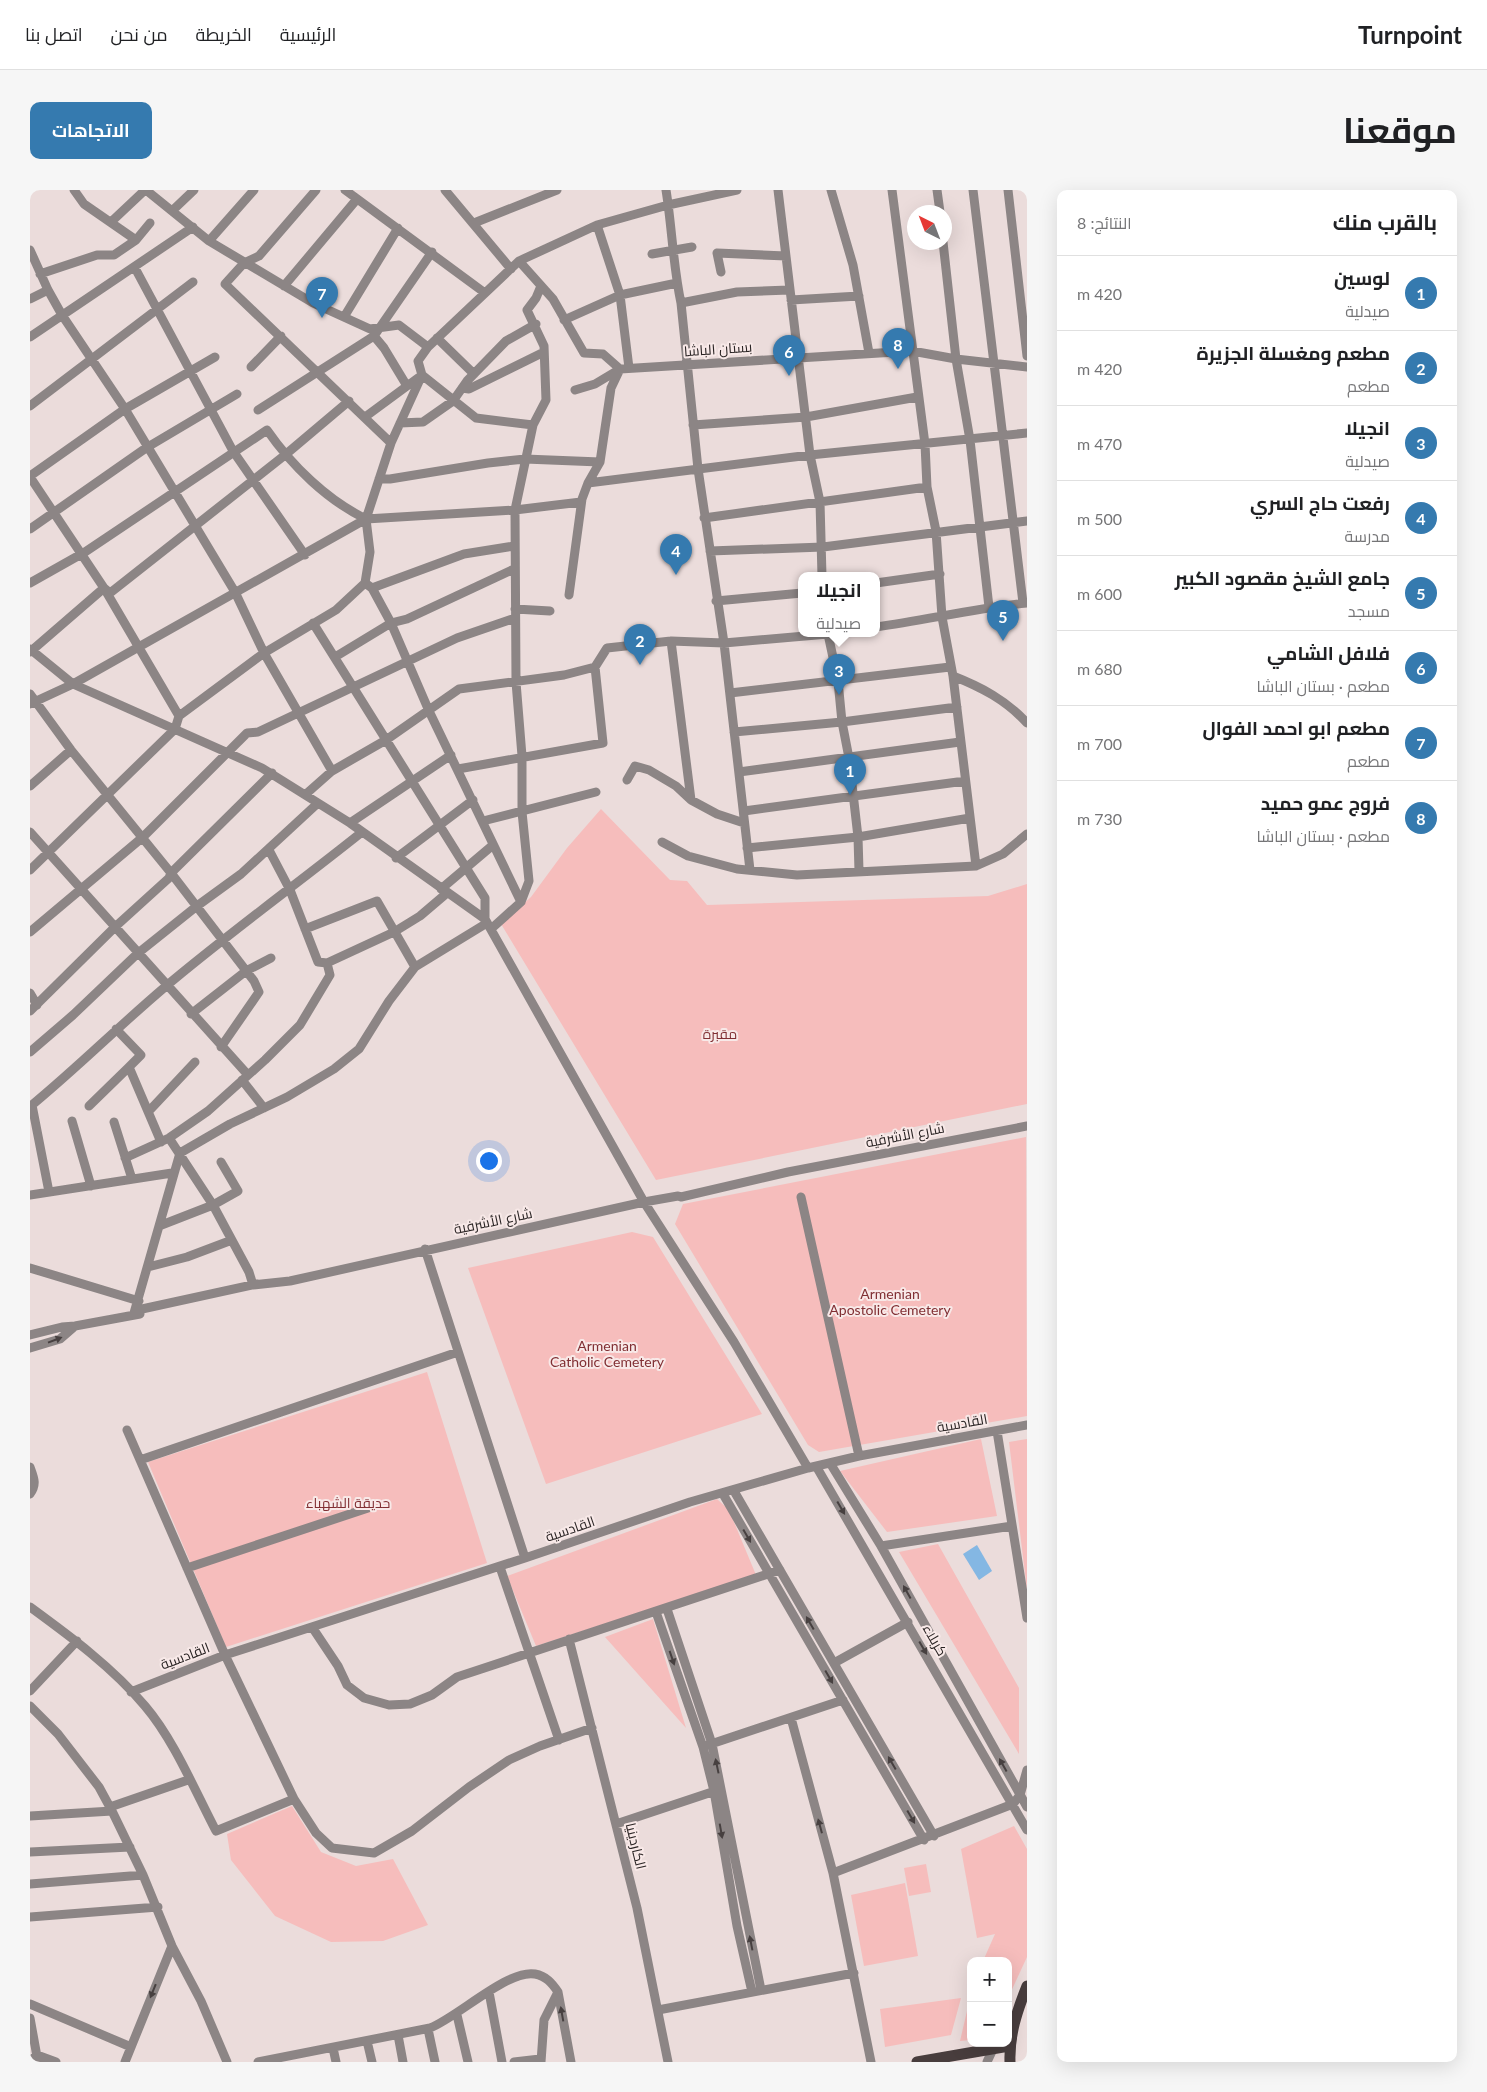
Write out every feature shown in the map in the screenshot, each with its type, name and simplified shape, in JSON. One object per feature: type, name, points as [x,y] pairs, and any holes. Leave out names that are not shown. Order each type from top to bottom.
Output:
[{"type":"main road","points":[[1012,2034],[1018,2009],[1027,1986]]},
{"type":"main road","points":[[917,2062],[1004,2047]]},
{"type":"main road","points":[[1009,2047],[1010,2062]]},
{"type":"street","points":[[74,190],[84,204],[136,240]]},
{"type":"street","points":[[111,222],[146,190],[209,241],[244,264],[370,329],[399,325],[428,347]]},
{"type":"street","points":[[172,210],[194,190]]},
{"type":"street","points":[[209,241],[254,190]]},
{"type":"street","points":[[316,190],[259,256],[244,264],[225,284],[318,371],[391,443]]},
{"type":"street","points":[[345,190],[356,195],[485,293]]},
{"type":"street","points":[[446,190],[511,269]]},
{"type":"street","points":[[474,223],[557,190]]},
{"type":"street","points":[[666,190],[675,249],[677,283],[681,303],[704,518],[724,643],[750,870]]},
{"type":"street","points":[[533,426],[476,418],[422,375],[418,361],[437,338],[519,261],[597,225],[668,205],[737,190]]},
{"type":"street","points":[[778,190],[810,455],[820,502],[823,547],[822,572]]},
{"type":"street","points":[[831,190],[859,296],[869,354]]},
{"type":"street","points":[[892,190],[917,397],[925,444],[927,488],[936,531],[942,617],[957,707],[976,866]]},
{"type":"street","points":[[938,190],[939,205]]},
{"type":"street","points":[[880,626],[942,617],[989,607],[1025,603],[1013,523],[973,190]]},
{"type":"street","points":[[1008,190],[1027,356]]},
{"type":"street","points":[[284,286],[356,195]]},
{"type":"street","points":[[40,274],[97,254],[114,255],[136,240],[150,223]]},
{"type":"street","points":[[569,595],[581,502],[588,483],[600,462],[611,388],[625,368],[620,295],[597,225]]},
{"type":"street","points":[[30,337],[136,268],[193,227]]},
{"type":"street","points":[[344,317],[398,228]]},
{"type":"street","points":[[652,254],[692,247]]},
{"type":"street","points":[[30,250],[40,274],[62,315],[125,409],[146,448],[234,592],[264,653],[332,771]]},
{"type":"street","points":[[944,250],[956,359],[970,440],[989,607]]},
{"type":"street","points":[[258,410],[374,336],[432,252]]},
{"type":"street","points":[[721,272],[717,253],[786,256]]},
{"type":"street","points":[[519,261],[552,299],[584,353],[602,354],[625,368]]},
{"type":"street","points":[[136,268],[233,451],[305,555]]},
{"type":"street","points":[[30,406],[193,282]]},
{"type":"street","points":[[564,320],[620,295],[677,283]]},
{"type":"street","points":[[134,1313],[148,1268],[172,1173],[180,1154],[230,1124],[334,1070],[359,1049],[389,1001],[415,967],[521,902],[529,881],[522,812],[522,756],[516,682],[515,510],[524,460],[533,426],[546,400],[544,352],[536,324],[527,310],[536,298],[541,286]]},
{"type":"street","points":[[30,299],[48,290]]},
{"type":"street","points":[[681,303],[736,292],[789,290]]},
{"type":"street","points":[[791,300],[859,296]]},
{"type":"street","points":[[400,424],[423,422],[453,401],[474,374],[506,341],[536,324]]},
{"type":"street","points":[[251,367],[281,336]]},
{"type":"street","points":[[374,336],[384,348],[407,386]]},
{"type":"street","points":[[437,338],[474,374]]},
{"type":"street","name":"بستان الباشا","points":[[625,368],[912,351],[956,359],[1027,367]]},
{"type":"street","points":[[462,388],[469,389],[544,352]]},
{"type":"street","points":[[179,716],[104,588],[30,477],[125,409],[215,356]]},
{"type":"street","points":[[575,390],[595,384],[625,368]]},
{"type":"street","points":[[365,417],[422,375]]},
{"type":"street","points":[[422,375],[391,443],[366,519],[370,552],[368,586],[391,623],[429,711],[521,902]]},
{"type":"street","points":[[30,529],[146,448],[237,394]]},
{"type":"street","points":[[693,426],[806,417],[917,397]]},
{"type":"street","points":[[104,588],[110,593],[252,479],[285,455],[349,401]]},
{"type":"street","points":[[30,583],[175,493],[233,451],[267,430],[285,455],[349,510],[366,519]]},
{"type":"street","points":[[588,483],[810,455],[1027,433]]},
{"type":"street","points":[[379,479],[390,480],[488,463],[524,460],[600,462]]},
{"type":"street","points":[[704,518],[927,488]]},
{"type":"street","points":[[221,1047],[259,992],[246,971],[197,906],[32,700],[72,684],[234,592],[305,555],[366,519],[515,510],[581,502]]},
{"type":"street","points":[[710,551],[823,547],[936,531],[1027,521]]},
{"type":"street","points":[[30,870],[175,730],[179,716],[264,653],[346,603],[368,586],[464,554],[514,546]]},
{"type":"street","points":[[335,657],[391,623],[407,619],[514,569]]},
{"type":"street","points":[[880,582],[940,574]]},
{"type":"street","points":[[104,588],[30,650],[72,684],[272,774],[306,794],[350,823],[488,923]]},
{"type":"street","points":[[716,601],[798,593]]},
{"type":"street","points":[[30,932],[80,888],[143,837],[246,733],[258,732],[353,686],[515,613],[550,611]]},
{"type":"street","points":[[313,623],[485,898],[488,923]]},
{"type":"street","points":[[458,769],[522,756],[603,743],[595,667],[607,648],[671,641],[724,643],[798,637]]},
{"type":"street","points":[[829,637],[838,681],[842,722],[849,758],[860,871]]},
{"type":"street","points":[[671,641],[691,800]]},
{"type":"street","points":[[306,794],[332,771],[386,740],[459,689],[564,675],[595,667]]},
{"type":"street","points":[[730,693],[952,671],[983,688],[1016,711],[1027,723]]},
{"type":"street","points":[[734,732],[842,722],[957,707]]},
{"type":"street","points":[[739,772],[960,742]]},
{"type":"street","points":[[30,786],[71,750]]},
{"type":"street","points":[[350,823],[451,755]]},
{"type":"street","points":[[627,780],[635,766],[650,770],[676,786],[691,800],[717,814],[744,823]]},
{"type":"street","points":[[33,1008],[115,927],[169,878],[171,873],[272,774]]},
{"type":"street","points":[[744,811],[853,798],[965,781]]},
{"type":"street","points":[[483,821],[596,792]]},
{"type":"street","points":[[396,858],[473,800]]},
{"type":"street","points":[[30,1052],[73,1015],[137,954],[241,874],[318,803]]},
{"type":"street","points":[[747,848],[858,836],[970,818]]},
{"type":"street","points":[[30,832],[221,1047],[245,1077],[264,1108]]},
{"type":"street","points":[[50,1192],[32,1105],[69,1075],[116,1029],[166,986],[362,832]]},
{"type":"street","points":[[662,842],[688,856],[750,870],[797,875],[976,866],[1003,854],[1027,834]]},
{"type":"street","points":[[269,850],[290,890],[318,962],[327,963],[394,932],[420,916],[465,867],[493,845]]},
{"type":"street","points":[[305,929],[377,901],[415,967]]},
{"type":"street","name":"كربلاء","points":[[488,923],[644,1202],[734,1342],[908,1622],[1027,1830]]},
{"type":"street","points":[[191,1014],[246,971],[271,958]]},
{"type":"street","points":[[126,1158],[165,1140],[208,1111],[300,1025],[330,975],[327,963]]},
{"type":"street","points":[[30,993],[33,1008]]},
{"type":"street","points":[[89,1106],[141,1055],[116,1029]]},
{"type":"street","points":[[149,1111],[195,1062]]},
{"type":"street","points":[[129,1067],[149,1111],[165,1140],[180,1154],[213,1205],[249,1272],[253,1286]]},
{"type":"street","points":[[72,1121],[91,1186]]},
{"type":"street","points":[[114,1122],[132,1179]]},
{"type":"street","name":"شارع الأشرفية","points":[[30,1335],[62,1326],[76,1326],[134,1313],[142,1309],[186,1299],[290,1281],[425,1249],[678,1196],[776,1171],[788,1172],[1027,1126]]},
{"type":"street","points":[[159,1226],[213,1205],[238,1191],[222,1162]]},
{"type":"street","points":[[30,1195],[172,1173]]},
{"type":"street","points":[[802,1197],[860,1456]]},
{"type":"street","points":[[148,1268],[187,1257],[232,1240]]},
{"type":"street","points":[[425,1249],[525,1558]]},
{"type":"street","points":[[30,1268],[139,1300]]},
{"type":"street","name":"شارع الأشرفية","points":[[30,1348],[60,1339],[76,1326]]},
{"type":"street","points":[[140,1460],[458,1352]]},
{"type":"street","name":"القادسية","points":[[131,1692],[225,1655],[500,1567],[690,1502],[734,1491],[812,1467],[860,1456],[1027,1425]]},
{"type":"street","points":[[128,1430],[225,1655],[294,1799],[316,1833],[332,1848],[374,1853],[412,1832],[469,1787],[509,1760],[592,1728]]},
{"type":"street","points":[[997,1431],[1027,1618]]},
{"type":"street","name":"كربلاء","points":[[830,1463],[881,1546],[1027,1807]]},
{"type":"street","points":[[30,1467],[35,1480],[35,1487],[30,1494]]},
{"type":"street","points":[[734,1491],[934,1836]]},
{"type":"street","points":[[723,1494],[924,1840]]},
{"type":"street","points":[[187,1568],[368,1508]]},
{"type":"street","points":[[881,1546],[1012,1526]]},
{"type":"street","points":[[500,1567],[559,1740]]},
{"type":"street","points":[[312,1627],[338,1666],[347,1685],[364,1698],[389,1705],[410,1704],[432,1695],[457,1677],[530,1651],[667,1609],[780,1570]]},
{"type":"street","points":[[30,1607],[77,1641],[107,1666],[146,1706],[216,1831],[294,1799]]},
{"type":"street","points":[[667,1609],[712,1744],[737,1926],[756,1991]]},
{"type":"street","points":[[656,1612],[718,1790]]},
{"type":"street","points":[[834,1663],[908,1622]]},
{"type":"street","name":"الكاردينيا","points":[[569,1639],[637,1908],[668,2062]]},
{"type":"street","points":[[30,1692],[77,1641]]},
{"type":"street","points":[[703,1747],[843,1700]]},
{"type":"street","points":[[30,1706],[58,1734],[99,1787],[144,1875],[158,1906],[172,1946],[201,2001],[227,2062]]},
{"type":"street","points":[[791,1718],[833,1873],[871,2062]]},
{"type":"street","points":[[833,1873],[924,1840],[1013,1804],[1020,1795],[1027,1770]]},
{"type":"street","points":[[30,1816],[111,1809],[188,1780]]},
{"type":"street","points":[[616,1824],[718,1790]]},
{"type":"street","points":[[30,1852],[130,1847]]},
{"type":"street","points":[[30,1884],[144,1875]]},
{"type":"street","points":[[30,1917],[158,1906]]},
{"type":"street","points":[[125,2062],[172,1946]]},
{"type":"street","points":[[258,2062],[292,2059],[333,2048],[428,2029],[445,2022],[511,1978],[534,1973],[552,1983],[558,1992],[571,2062]]},
{"type":"street","points":[[658,2010],[854,1973]]},
{"type":"street","points":[[489,1992],[502,2062]]},
{"type":"street","points":[[514,2062],[540,2060],[544,2020],[558,1992]]},
{"type":"street","points":[[30,2004],[131,2047]]},
{"type":"street","points":[[456,2015],[468,2062]]},
{"type":"street","points":[[30,2018],[35,2059],[56,2062]]},
{"type":"street","points":[[428,2029],[435,2062]]},
{"type":"street","points":[[398,2035],[403,2062]]},
{"type":"street","points":[[368,2041],[372,2062]]},
{"type":"street","points":[[333,2048],[336,2062]]},
{"type":"street","points":[[987,2062],[993,2049]]},
{"type":"green space","name":"مقبرة","points":[[601,809],[670,880],[687,881],[707,905],[988,896],[1027,884],[1027,1104],[656,1180],[501,924],[531,897],[567,848]]},
{"type":"green space","name":"Armenian Apostolic Cemetery","points":[[1026,1137],[1027,1416],[819,1452],[808,1445],[675,1224],[683,1204]]},
{"type":"green space","name":"Armenian Catholic Cemetery","points":[[632,1232],[653,1237],[762,1414],[546,1484],[468,1268]]},
{"type":"green space","name":"حديقة الشهباء","points":[[427,1372],[487,1563],[226,1647],[148,1462]]},
{"type":"green space","points":[[981,1439],[997,1516],[887,1532],[840,1471]]},
{"type":"green space","points":[[1027,1439],[1027,1590],[1009,1442]]},
{"type":"green space","points":[[717,1499],[729,1510],[756,1575],[536,1646],[507,1576]]},
{"type":"green space","points":[[938,1544],[1019,1688],[1019,1754],[899,1552]]},
{"type":"green space","points":[[653,1619],[686,1728],[605,1637]]},
{"type":"green space","points":[[292,1806],[321,1852],[356,1866],[393,1859],[428,1925],[383,1941],[331,1942],[275,1916],[231,1860],[227,1834]]},
{"type":"green space","points":[[1014,1826],[1027,1849],[1027,1957],[1012,1989],[1012,1957],[985,1957],[995,1934],[977,1938],[961,1849]]},
{"type":"green space","points":[[926,1864],[931,1892],[909,1896],[904,1868]]},
{"type":"green space","points":[[905,1883],[918,1956],[864,1966],[851,1895]]},
{"type":"green space","points":[[961,1998],[951,2035],[885,2047],[880,2009]]},
{"type":"green space","points":[[967,2011],[967,2040],[960,2041]]},
{"type":"water","points":[[977,1545],[992,1571],[979,1580],[963,1554]]},
{"type":"place","name":"مطعم ابو احمد الفوال","points":[[322,318]]},
{"type":"place","name":"فروج عمو حميد","points":[[898,369]]},
{"type":"place","name":"فلافل الشامي","points":[[789,376]]},
{"type":"place","name":"رفعت حاج السري","points":[[676,575]]},
{"type":"place","name":"جامع الشيخ مقصود الكبير","points":[[1003,641]]},
{"type":"place","name":"مطعم ومغسلة الجزيرة","points":[[640,665]]},
{"type":"place","name":"انجيلا","points":[[839,695]]},
{"type":"place","name":"لوسين","points":[[850,795]]}]
